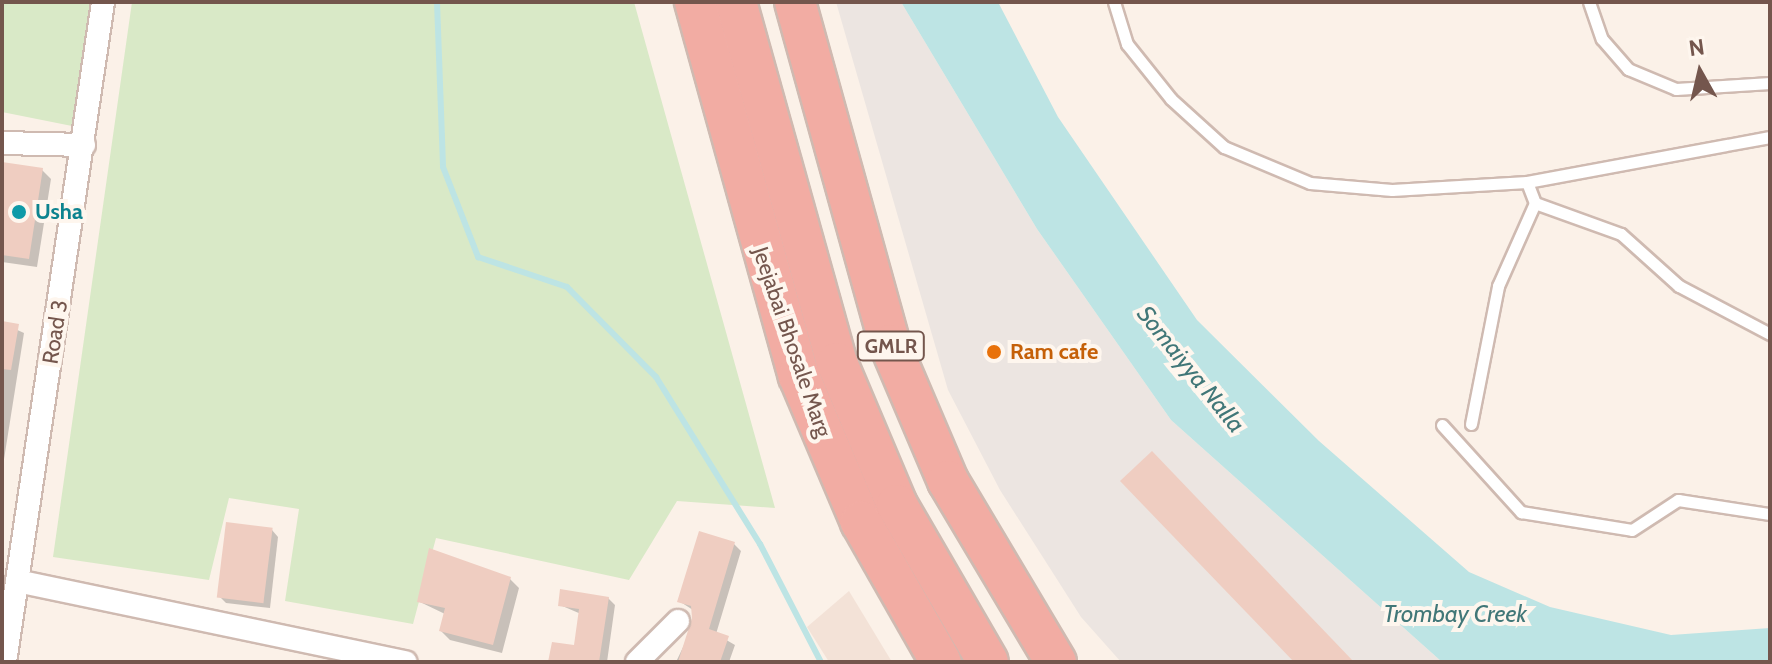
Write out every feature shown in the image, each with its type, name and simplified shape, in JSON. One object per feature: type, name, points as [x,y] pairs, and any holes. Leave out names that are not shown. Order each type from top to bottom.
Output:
[{"type":"highway","name":"Jeejabai Bhosale Marg","points":[[695,2],[799,376],[861,522],[941,662]]},
{"type":"highway","points":[[736,2],[837,363],[897,505],[988,662]]},
{"type":"highway","name":"GMLR","points":[[795,2],[890,345],[948,481],[1056,662]]},
{"type":"street","name":"Road 3","points":[[5,662],[103,2]]},
{"type":"street","points":[[2,143],[84,145]]},
{"type":"street","points":[[17,581],[324,654],[406,662]]},
{"type":"street","points":[[637,662],[678,621]]},
{"type":"lane","points":[[1114,2],[1127,44],[1171,99],[1224,147],[1310,183],[1392,190],[1527,182],[1770,137]]},
{"type":"lane","points":[[1589,2],[1602,39],[1628,69],[1676,89],[1770,83]]},
{"type":"lane","points":[[1471,424],[1498,286],[1535,203],[1527,182]]},
{"type":"lane","points":[[1535,203],[1621,234],[1679,286],[1770,334]]},
{"type":"lane","points":[[1442,425],[1521,512],[1632,530],[1678,500],[1770,514]]},
{"type":"shaded area","points":[[836,2],[901,2],[1037,229],[1171,420],[1442,662],[1121,662],[1081,617],[1000,490],[948,390]]},
{"type":"shaded area","points":[[849,591],[892,662],[829,662],[807,627]]},
{"type":"green space","points":[[2,2],[93,2],[77,127],[2,112]]},
{"type":"green space","points":[[132,2],[634,2],[775,508],[677,501],[629,580],[436,538],[413,624],[285,601],[299,509],[229,498],[209,580],[53,557]]},
{"type":"water","name":"Trombay Creek","points":[[901,2],[998,2],[1058,117],[1197,320],[1319,441],[1469,572],[1550,607],[1671,635],[1770,628],[1770,662],[1442,662],[1171,420],[1037,229]]},
{"type":"building","name":"Usha","points":[[2,162],[43,168],[29,259],[2,255]]},
{"type":"building","points":[[2,321],[19,324],[11,370],[2,369]]},
{"type":"building","points":[[1152,451],[1354,662],[1294,662],[1120,481]]},
{"type":"building","points":[[226,522],[273,528],[263,603],[217,597]]},
{"type":"building","points":[[699,531],[735,542],[709,629],[729,636],[720,662],[678,662],[692,618],[691,606],[677,602]]},
{"type":"building","points":[[429,548],[511,577],[493,645],[439,631],[445,608],[417,602]]},
{"type":"building","points":[[560,589],[609,597],[599,662],[548,662],[552,642],[574,645],[579,609],[558,606]]},
{"type":"waterway","points":[[437,2],[443,167],[478,257],[567,287],[656,377],[760,544],[821,662]]},
{"type":"place","name":"Usha","points":[[19,212]]},
{"type":"place","name":"Ram cafe","points":[[994,352]]},
{"type":"water label","name":"Somaiyya Nalla","points":[[1191,369]]}]
